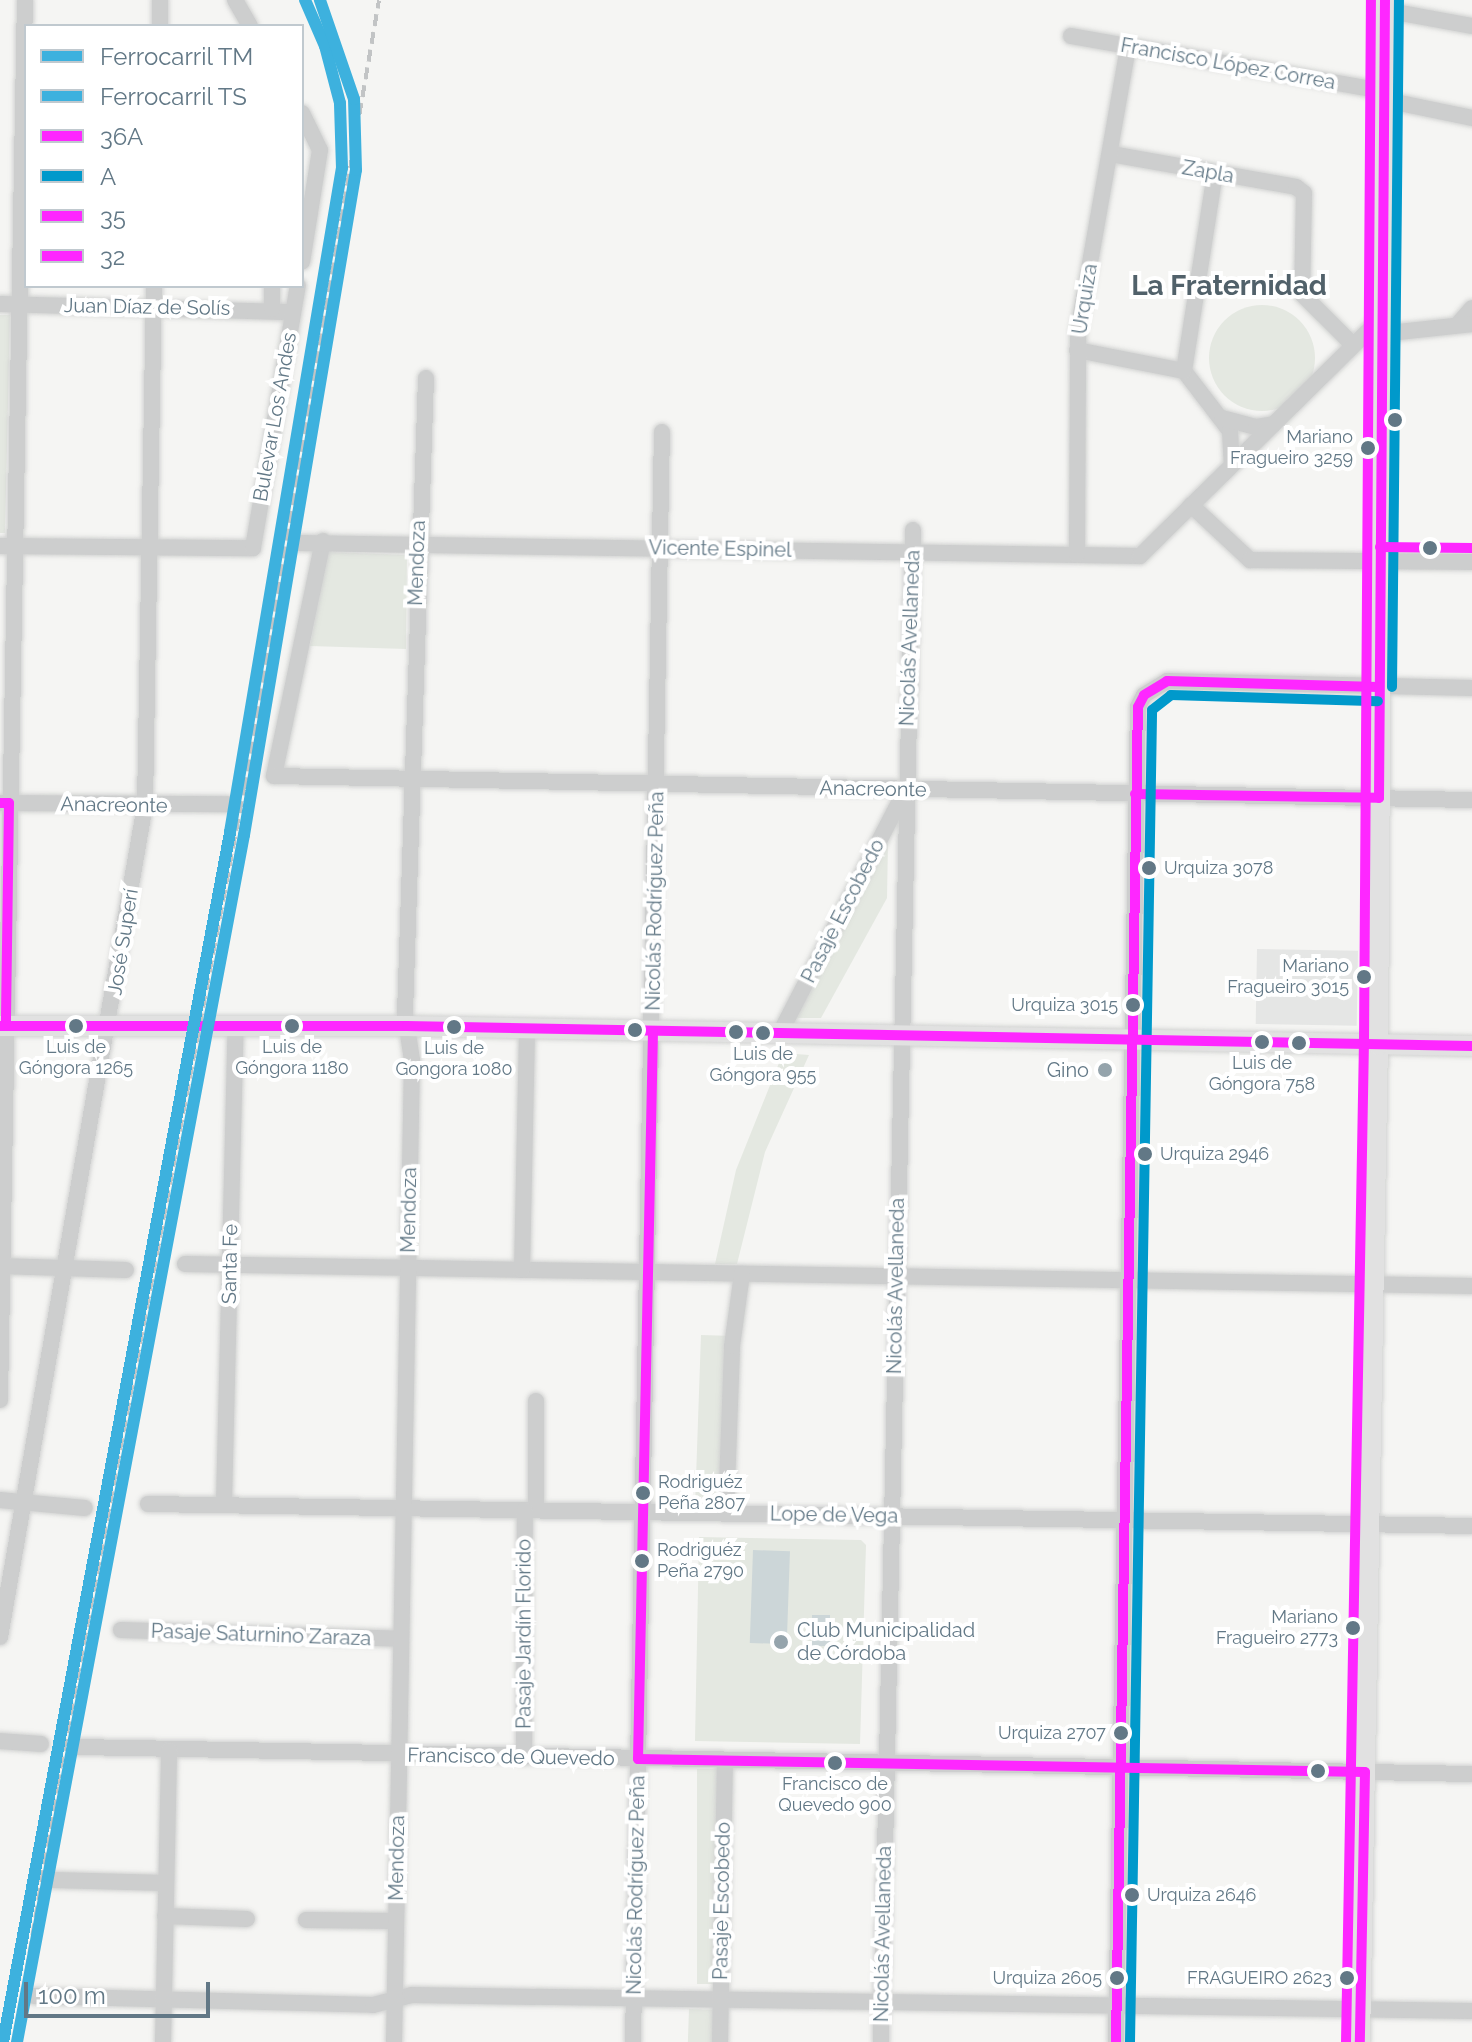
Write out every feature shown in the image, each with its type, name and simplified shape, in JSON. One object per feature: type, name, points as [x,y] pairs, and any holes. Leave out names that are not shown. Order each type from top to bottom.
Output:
[{"type":"main road","points":[[1360,2042],[1378,1045],[1380,326],[1390,96],[1385,5]]},
{"type":"main road","points":[[3,1026],[407,1026],[1472,1046]]},
{"type":"street","points":[[25,0],[25,24]]},
{"type":"street","points":[[160,0],[160,24]]},
{"type":"street","points":[[235,0],[249,24]]},
{"type":"street","points":[[1385,5],[1472,26]]},
{"type":"street","name":"Francisco López Correa","points":[[1071,36],[1390,96],[1472,118]]},
{"type":"street","name":"Urquiza","points":[[1077,555],[1077,350],[1128,46]]},
{"type":"street","points":[[0,1400],[8,546],[21,304],[24,76]]},
{"type":"street","points":[[304,117],[320,150],[304,250]]},
{"type":"street","name":"Zapla","points":[[1111,154],[1296,187],[1304,193],[1302,294],[1353,345]]},
{"type":"street","points":[[1184,371],[1215,173]]},
{"type":"street","name":"José Superí","points":[[0,1637],[109,1027],[145,805],[154,288]]},
{"type":"street","name":"Bulevar Los Andes","points":[[272,288],[272,309]]},
{"type":"street","name":"Bulevar Los Andes","points":[[150,548],[253,548],[298,288]]},
{"type":"street","name":"Juan Díaz de Solís","points":[[0,304],[272,309],[293,312]]},
{"type":"street","points":[[1472,308],[1465,324],[1380,326],[1353,345],[1191,505],[1250,560],[1472,562]]},
{"type":"street","points":[[1077,350],[1184,371],[1230,431],[1232,464]]},
{"type":"street","name":"Mendoza","points":[[394,2042],[412,1060],[407,1026],[411,778],[426,378]]},
{"type":"street","points":[[1222,418],[1256,427],[1274,424]]},
{"type":"street","name":"Nicolás Rodríguez Peña","points":[[633,2042],[662,432]]},
{"type":"street","name":"Vicente Espinel","points":[[299,543],[1140,556],[1191,505]]},
{"type":"street","name":"Nicolás Avellaneda","points":[[881,2042],[913,530]]},
{"type":"street","name":"Anacreonte","points":[[323,541],[274,776],[1472,800]]},
{"type":"street","points":[[8,546],[150,548]]},
{"type":"street","points":[[1116,2042],[1138,707],[1153,686],[1167,681],[1472,688]]},
{"type":"street","name":"Pasaje Escobedo","points":[[780,1033],[906,790]]},
{"type":"street","name":"Anacreonte","points":[[4,803],[227,804]]},
{"type":"street","name":"Santa Fe","points":[[224,1502],[236,1025]]},
{"type":"street","points":[[522,1270],[527,1028]]},
{"type":"street","points":[[185,1264],[1472,1286]]},
{"type":"street","points":[[2,1266],[126,1270]]},
{"type":"street","points":[[726,1513],[732,1346],[742,1274]]},
{"type":"street","name":"Pasaje Jardín Florido","points":[[524,1757],[536,1401]]},
{"type":"street","points":[[0,1500],[85,1508]]},
{"type":"street","name":"Lope de Vega","points":[[148,1504],[224,1502],[404,1508],[1472,1526]]},
{"type":"street","name":"Pasaje Saturnino Zaraza","points":[[121,1630],[401,1639]]},
{"type":"street","points":[[0,1741],[41,1744]]},
{"type":"street","name":"Francisco de Quevedo","points":[[78,1747],[1472,1774]]},
{"type":"street","points":[[163,2042],[169,1750]]},
{"type":"street","name":"Pasaje Escobedo","points":[[720,2042],[725,1760]]},
{"type":"street","points":[[53,1880],[166,1883]]},
{"type":"street","points":[[165,1916],[247,1919]]},
{"type":"street","points":[[306,1920],[396,1921]]},
{"type":"street","points":[[34,1996],[164,2002],[373,2005],[412,1995],[1472,2011]]},
{"type":"shaded area","points":[[1262,305],[1282,309],[1300,320],[1311,338],[1315,358],[1311,378],[1300,396],[1282,407],[1262,411],[1242,407],[1224,396],[1213,378],[1209,358],[1213,338],[1224,320],[1242,309]]},
{"type":"shaded area","points":[[0,315],[10,315],[5,533],[0,533]]},
{"type":"shaded area","points":[[328,552],[407,555],[406,649],[310,646]]},
{"type":"shaded area","points":[[888,842],[887,898],[821,1018],[795,1018]]},
{"type":"shaded area","points":[[1257,949],[1358,951],[1357,1026],[1256,1024]]},
{"type":"shaded area","points":[[783,1053],[809,1055],[765,1152],[737,1264],[715,1264],[736,1170]]},
{"type":"shaded area","points":[[701,1335],[726,1336],[720,1500],[695,1499]]},
{"type":"shaded area","name":"Club Municipalidad de Córdoba","points":[[699,1537],[861,1540],[866,1545],[860,1744],[695,1741]]},
{"type":"shaded area","points":[[753,1550],[790,1551],[787,1644],[750,1643]]},
{"type":"shaded area","points":[[812,1615],[830,1615],[830,1646],[812,1646]]},
{"type":"shaded area","points":[[697,1769],[725,1769],[725,1984],[697,1984]]},
{"type":"shaded area","points":[[689,2009],[720,2010],[719,2042],[688,2042]]},
{"type":"railway","points":[[15,2042],[57,1786],[244,789],[379,0]]},
{"type":"rail line","name":"TM","points":[[3,2042],[230,832],[342,168],[340,103],[325,46],[305,0]]},
{"type":"rail line","name":"TS","points":[[17,2042],[244,835],[356,170],[354,99],[320,0]]},
{"type":"transit line","name":"32","points":[[1346,2042],[1364,1045],[1371,0]]},
{"type":"transit line","name":"36A","points":[[1135,794],[1379,798],[1385,0]]},
{"type":"transit line","name":"A","points":[[1392,687],[1399,0]]},
{"type":"transit line","name":"32","points":[[1380,547],[1472,548]]},
{"type":"transit line","name":"36A","points":[[1116,2042],[1138,707],[1144,695],[1167,681],[1378,687]]},
{"type":"transit line","name":"A","points":[[1130,2042],[1152,710],[1171,695],[1378,701]]},
{"type":"transit line","name":"35","points":[[0,803],[9,803],[6,1026]]},
{"type":"transit line","name":"35","points":[[0,1026],[407,1026],[1472,1046]]},
{"type":"transit line","name":"35","points":[[653,1031],[638,1759],[1365,1772],[1360,2042]]},
{"type":"place","name":"Mariano Fragueiro 3259","points":[[1368,448]]},
{"type":"place","name":"Urquiza 3078","points":[[1149,868]]},
{"type":"place","name":"Mariano Fragueiro 3015","points":[[1364,977]]},
{"type":"place","name":"Urquiza 3015","points":[[1133,1005]]},
{"type":"place","name":"Luis de Góngora 1265","points":[[76,1026]]},
{"type":"place","name":"Luis de Góngora 1180","points":[[292,1026]]},
{"type":"place","name":"Luis de Gongora 1080","points":[[454,1027]]},
{"type":"place","name":"Luis de Góngora 955","points":[[763,1033]]},
{"type":"place","name":"Luis de Góngora 758","points":[[1262,1042]]},
{"type":"place","name":"Gino","points":[[1105,1070]]},
{"type":"place","name":"Urquiza 2946","points":[[1145,1154]]},
{"type":"place","name":"Rodriguéz Peña 2807","points":[[643,1493]]},
{"type":"place","name":"Rodriguéz Peña 2790","points":[[642,1561]]},
{"type":"place","name":"Mariano Fragueiro 2773","points":[[1353,1628]]},
{"type":"place","name":"Club Municipalidad de Córdoba","points":[[781,1642]]},
{"type":"place","name":"Urquiza 2707","points":[[1121,1733]]},
{"type":"place","name":"Francisco de Quevedo 900","points":[[835,1763]]},
{"type":"place","name":"Urquiza 2646","points":[[1132,1895]]},
{"type":"place","name":"Urquiza 2605","points":[[1117,1978]]},
{"type":"place","name":"FRAGUEIRO 2623","points":[[1347,1978]]},
{"type":"district","name":"La Fraternidad","points":[[1229,286]]}]
